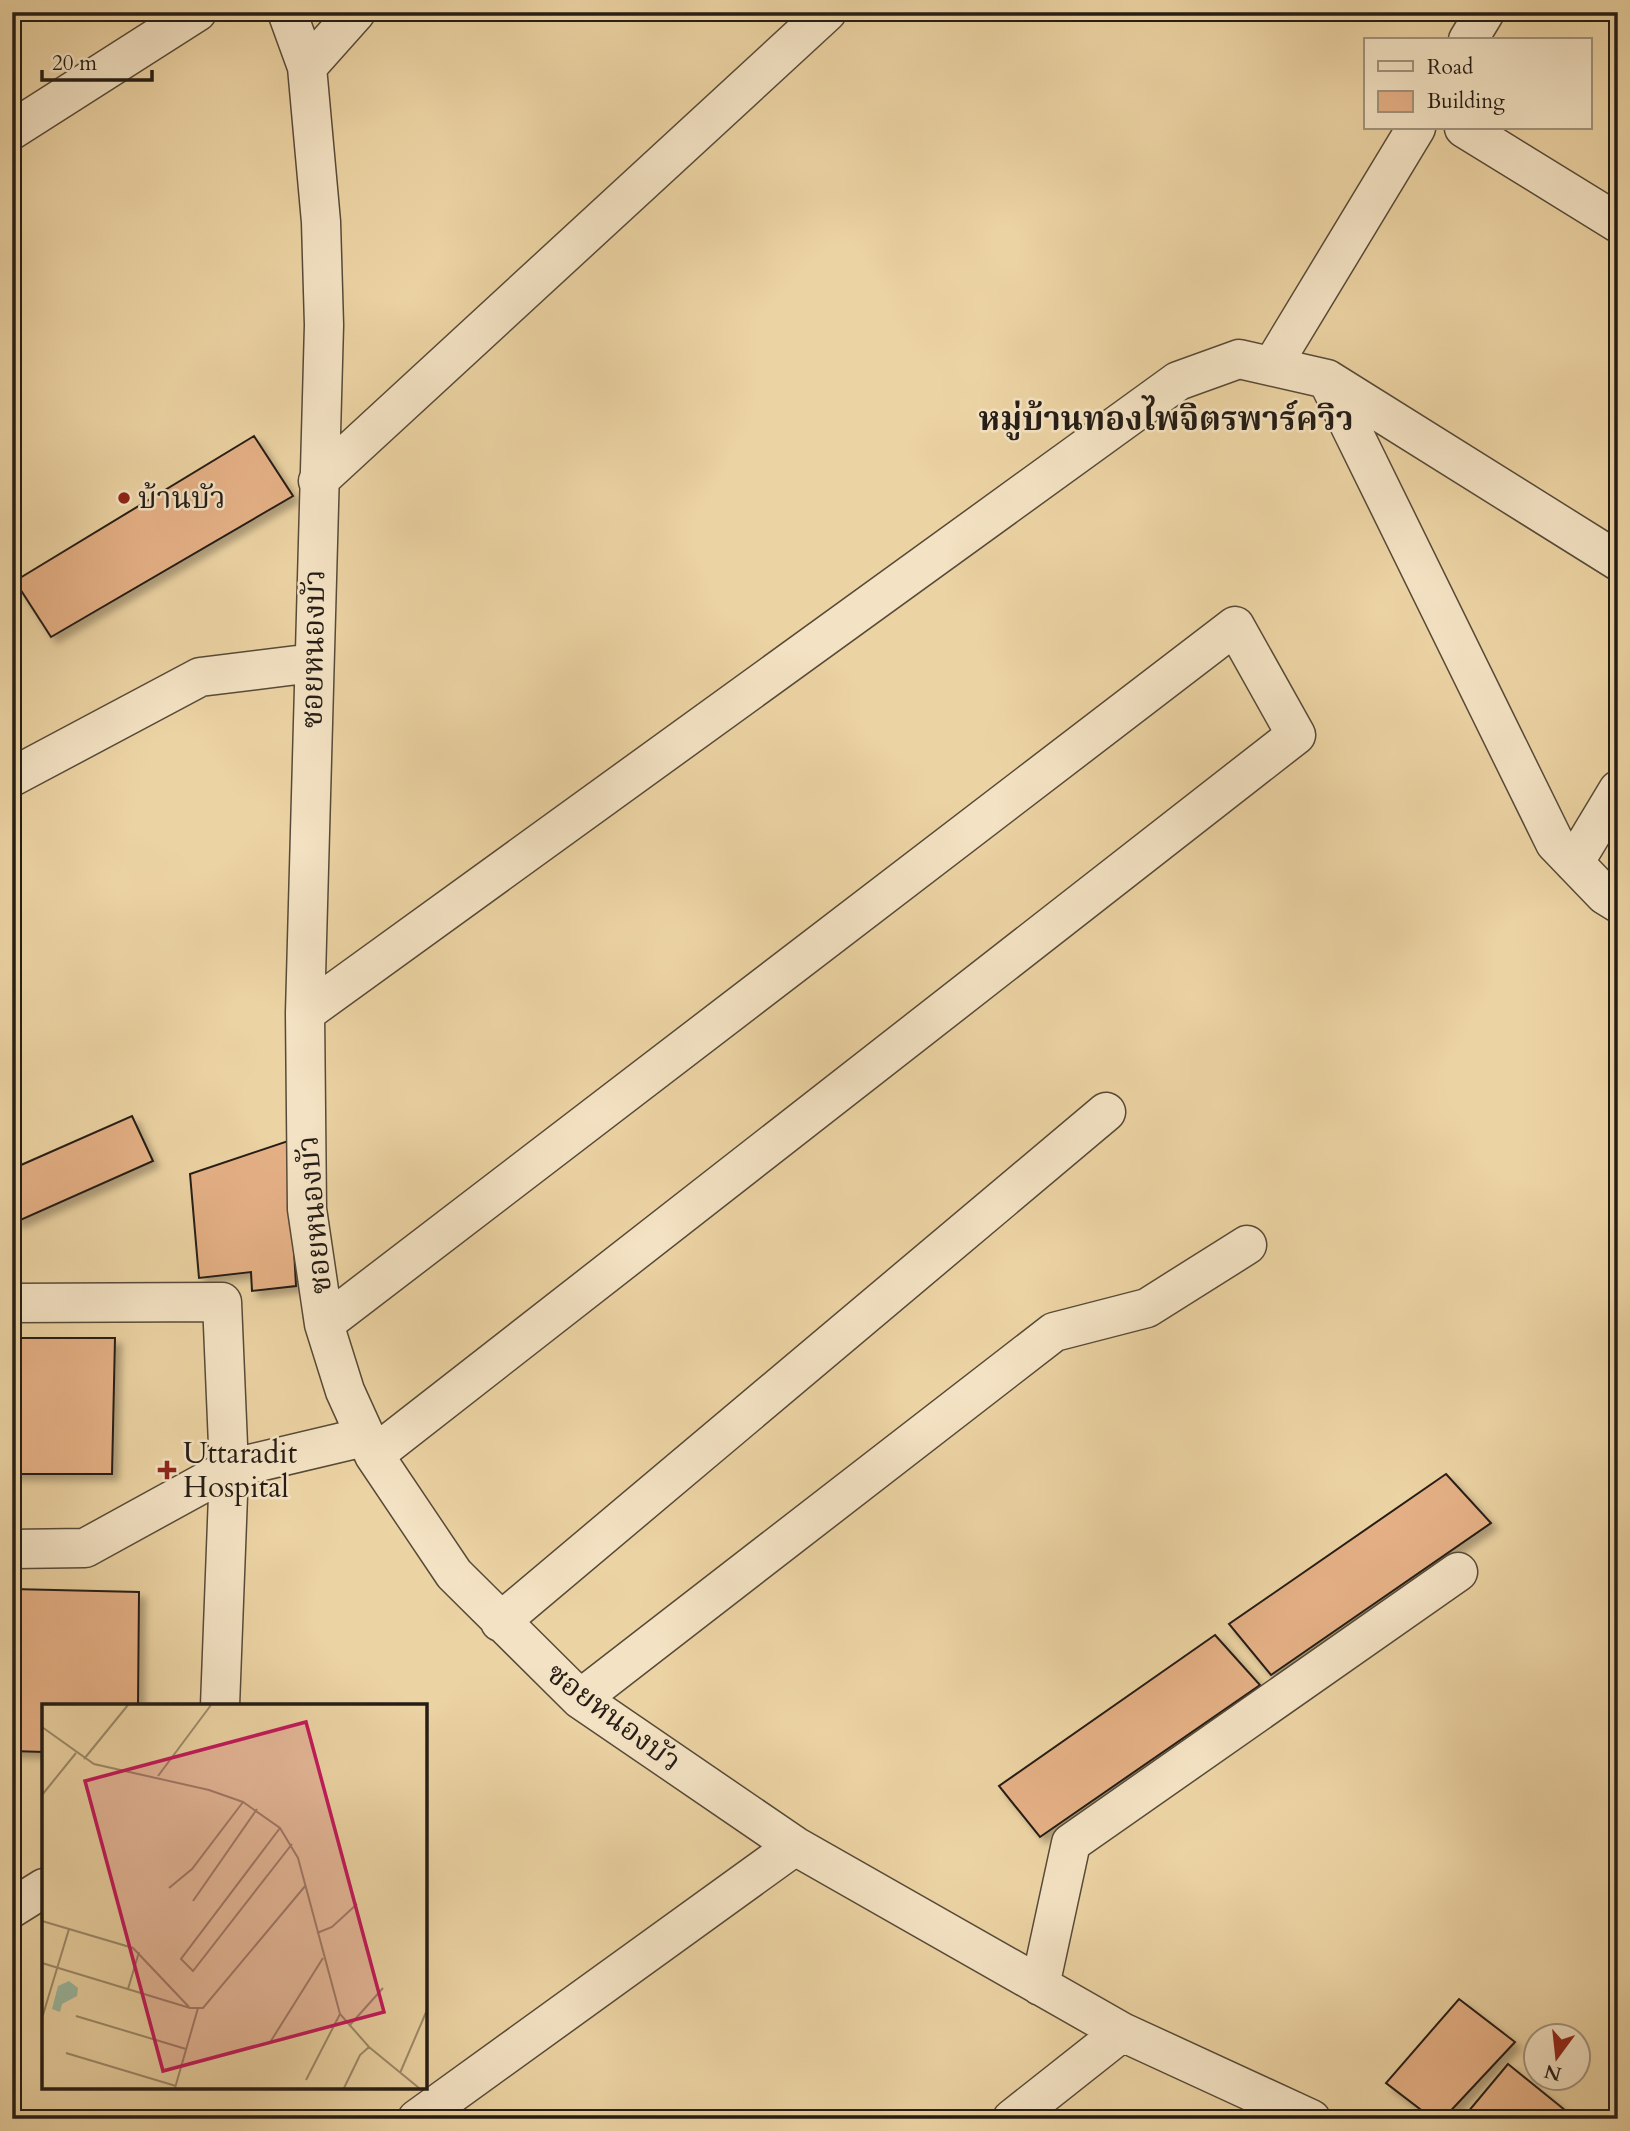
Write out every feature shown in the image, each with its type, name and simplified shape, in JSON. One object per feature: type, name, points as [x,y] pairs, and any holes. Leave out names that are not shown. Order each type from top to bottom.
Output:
[{"type":"street","points":[[12,130],[197,12]]},
{"type":"street","name":"ซอยหนองบัว","points":[[287,12],[307,67],[321,222],[324,325],[304,1013],[307,1209],[324,1324],[345,1391],[369,1446],[454,1574],[580,1699],[795,1846],[1122,2032],[1311,2119]]},
{"type":"street","points":[[307,67],[356,12]]},
{"type":"street","points":[[318,481],[827,12]]},
{"type":"street","points":[[1469,38],[1485,12]]},
{"type":"street","points":[[1272,366],[1415,130]]},
{"type":"street","points":[[1467,130],[1618,223]]},
{"type":"street","points":[[304,1013],[1178,381],[1239,359],[1327,379],[1618,561]]},
{"type":"street","points":[[1327,379],[1555,844],[1605,895],[1618,903]]},
{"type":"street","points":[[12,1549],[85,1548],[229,1469],[369,1446],[1296,735],[1235,626],[324,1324]]},
{"type":"street","points":[[12,777],[200,677],[313,663]]},
{"type":"street","points":[[1574,863],[1618,790]]},
{"type":"street","points":[[500,1622],[1106,1112]]},
{"type":"street","points":[[580,1699],[1054,1332],[1147,1308],[1247,1245]]},
{"type":"street","points":[[12,1303],[222,1302],[229,1469],[220,1704]]},
{"type":"street","points":[[1040,1986],[1070,1843],[1458,1572]]},
{"type":"street","points":[[417,2119],[795,1846]]},
{"type":"street","points":[[12,1908],[42,1889]]},
{"type":"street","points":[[1012,2119],[1122,2032]]},
{"type":"building","points":[[254,436],[293,496],[51,637],[15,581]]},
{"type":"building","points":[[132,1116],[153,1161],[16,1222],[12,1213],[12,1169]]},
{"type":"building","points":[[288,1141],[296,1286],[252,1291],[251,1272],[199,1278],[190,1174]]},
{"type":"building","points":[[12,1338],[115,1338],[112,1474],[12,1474]]},
{"type":"building","points":[[1446,1474],[1491,1523],[1271,1675],[1229,1624]]},
{"type":"building","points":[[12,1589],[139,1592],[138,1704],[42,1704],[42,1752],[12,1751]]},
{"type":"building","points":[[1215,1635],[1260,1685],[1040,1837],[999,1786]]},
{"type":"building","points":[[1459,1999],[1515,2042],[1443,2119],[1433,2119],[1386,2083]]},
{"type":"building","points":[[1508,2064],[1522,2075],[1522,2092],[1543,2092],[1576,2119],[1462,2119]]},
{"type":"place","name":"บ้านบัว","points":[[124,498]]},
{"type":"place","name":"Uttaradit Hospital","points":[[167,1470]]},
{"type":"district","name":"หมู่บ้านทองไพจิตรพาร์ควิว","points":[[1166,418]]}]
